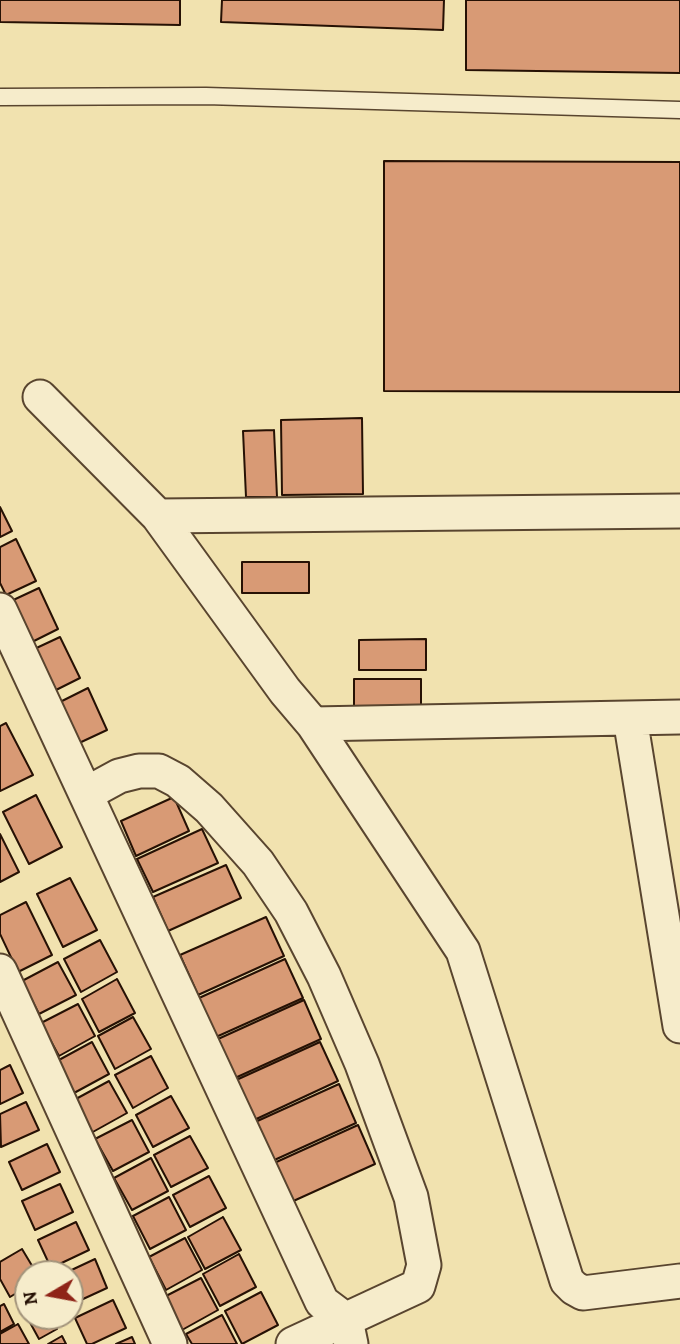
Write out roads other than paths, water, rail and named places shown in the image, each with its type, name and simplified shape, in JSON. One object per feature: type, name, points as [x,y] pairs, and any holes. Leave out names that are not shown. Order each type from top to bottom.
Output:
[{"type":"street","points":[[40,397],[158,516],[285,691],[313,724],[463,951],[567,1281],[583,1293],[680,1280]]},
{"type":"street","points":[[158,516],[680,511]]},
{"type":"street","points":[[0,610],[86,794],[325,1331],[418,1286],[424,1265],[411,1197],[362,1064],[324,976],[291,912],[258,863],[209,808],[178,781],[159,771],[139,771],[119,776],[86,794]]},
{"type":"street","points":[[313,724],[680,717]]},
{"type":"street","points":[[630,718],[680,1026]]},
{"type":"street","points":[[0,971],[170,1344]]},
{"type":"lane","points":[[0,97],[206,96],[680,110]]}]
